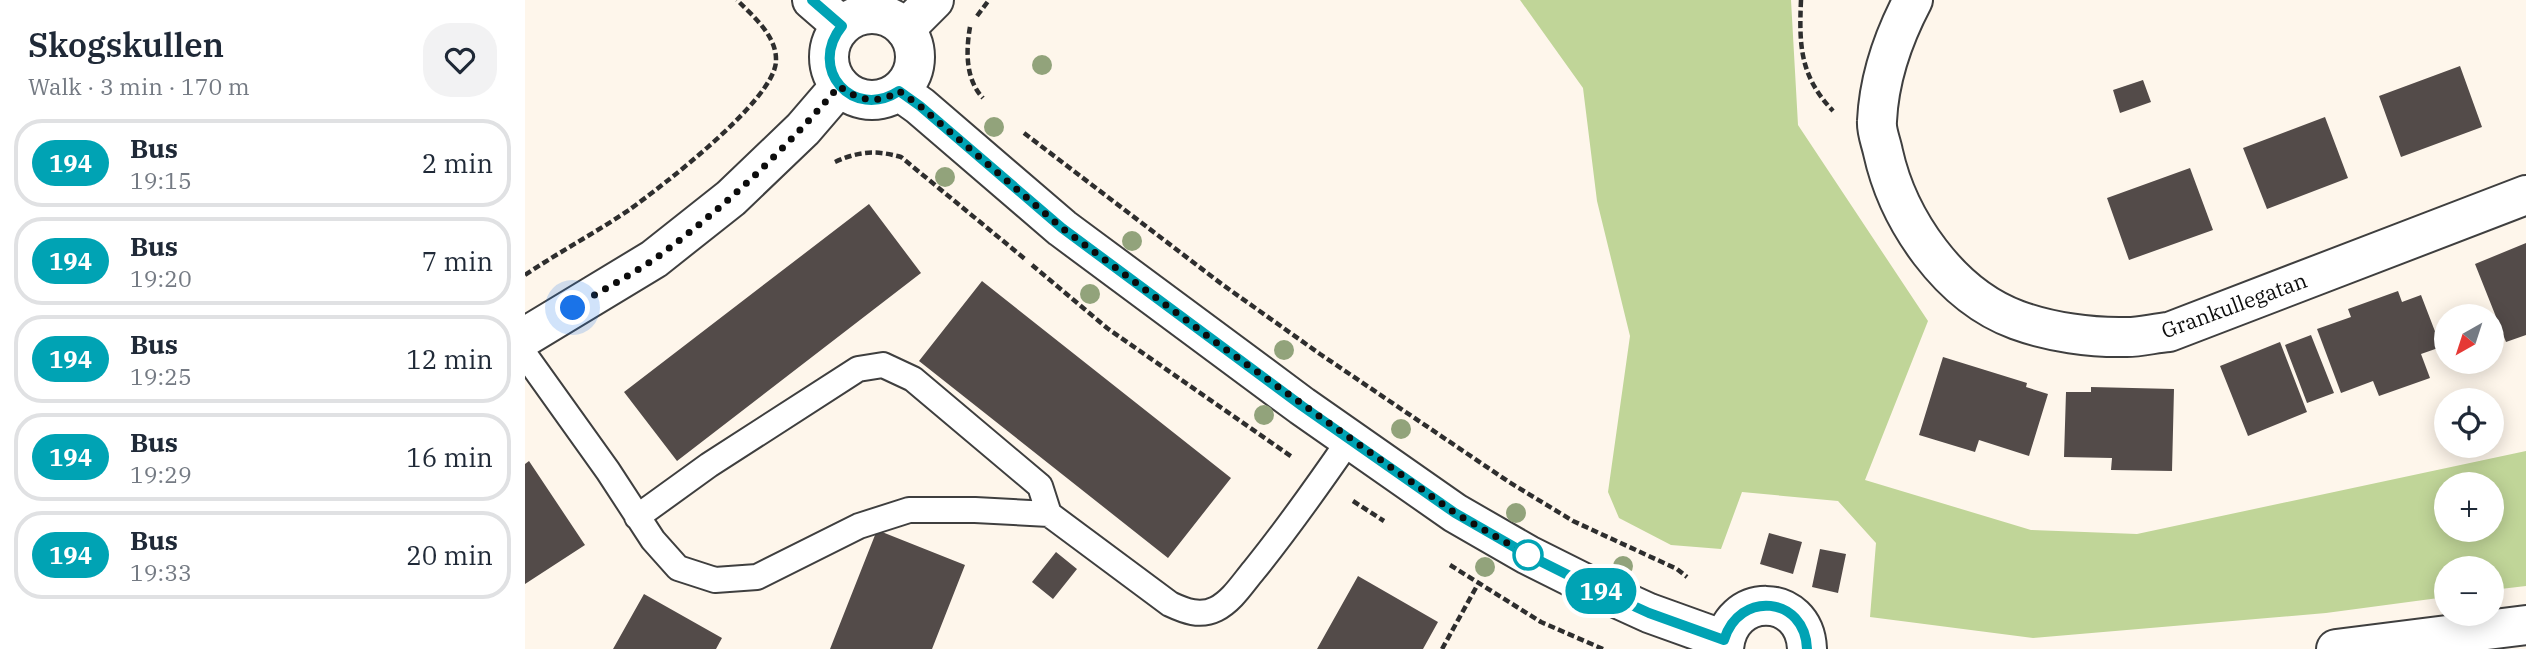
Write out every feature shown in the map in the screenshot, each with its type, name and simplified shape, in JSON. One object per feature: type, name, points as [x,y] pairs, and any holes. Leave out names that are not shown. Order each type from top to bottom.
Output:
[{"type":"street","points":[[812,0],[842,26]]},
{"type":"street","points":[[905,29],[934,0]]},
{"type":"street","name":"Grankullegatan","points":[[1913,0],[1898,29],[1887,61],[1876,123],[1888,176],[1906,215],[1936,261],[1974,296],[2016,319],[2063,332],[2126,337],[2169,332],[2526,195]]},
{"type":"street","points":[[878,14],[905,29],[912,42],[914,65],[909,79],[899,91],[885,98],[870,100],[855,97],[839,86],[830,69],[829,54],[833,38],[842,26],[855,17],[878,14]]},
{"type":"street","points":[[525,337],[654,259],[731,198],[803,129],[839,86]]},
{"type":"street","points":[[899,91],[1062,228],[1302,406],[1455,513],[1528,555],[1649,613],[1724,645],[1736,618],[1750,609],[1767,605],[1784,610],[1797,620],[1806,635],[1807,649]]},
{"type":"street","points":[[2336,649],[2526,625]]},
{"type":"lane","points":[[525,355],[608,471],[653,540],[678,568],[715,580],[757,577],[859,526],[909,510],[1049,514],[1170,604],[1187,612],[1200,614],[1216,609],[1231,598],[1280,537],[1350,439]]},
{"type":"lane","points":[[637,517],[709,465],[858,369],[883,365],[913,379],[1040,486],[1049,514]]},
{"type":"path","points":[[525,275],[639,202],[738,119],[764,92],[773,76],[776,60],[773,43],[737,0]]},
{"type":"path","points":[[986,100],[978,92],[969,71],[966,47],[971,26],[989,0]]},
{"type":"path","points":[[1801,0],[1803,62],[1818,94],[1837,115],[1876,123]]},
{"type":"path","points":[[1022,131],[1223,285],[1509,482],[1573,521],[1677,569],[1689,579]]},
{"type":"path","points":[[832,163],[856,153],[880,151],[901,157],[911,164]]},
{"type":"path","points":[[1442,649],[1478,584]]},
{"type":"green space","points":[[1520,0],[1791,0],[1798,125],[1928,321],[1865,480],[2031,530],[2137,534],[2493,458],[2504,458],[2504,456],[2526,451],[2526,586],[2504,589],[2504,556],[2434,556],[2434,599],[2326,613],[2033,638],[1870,617],[1876,543],[1838,501],[1742,492],[1721,549],[1671,545],[1619,518],[1608,492],[1630,336],[1597,201],[1583,88]]},
{"type":"building","points":[[2460,66],[2482,127],[2401,157],[2379,96]]},
{"type":"building","points":[[2143,80],[2151,102],[2120,113],[2113,90]]},
{"type":"building","points":[[2325,117],[2348,178],[2267,209],[2243,148]]},
{"type":"building","points":[[2190,168],[2213,230],[2129,260],[2107,198]]},
{"type":"building","points":[[869,204],[921,273],[677,461],[624,392]]},
{"type":"building","points":[[2526,243],[2526,335],[2506,342],[2504,304],[2491,304],[2475,264]]},
{"type":"building","points":[[982,281],[1231,478],[1168,558],[919,361]]},
{"type":"building","points":[[2398,291],[2402,302],[2421,295],[2434,329],[2434,349],[2421,354],[2430,378],[2379,396],[2373,381],[2341,393],[2317,329],[2351,317],[2348,309]]},
{"type":"building","points":[[2311,335],[2334,393],[2307,403],[2285,345]]},
{"type":"building","points":[[2280,342],[2307,412],[2248,436],[2220,366]]},
{"type":"building","points":[[1943,357],[2027,383],[2026,387],[2048,394],[2029,456],[1979,440],[1975,452],[1919,435]]},
{"type":"building","points":[[2091,387],[2174,389],[2172,471],[2111,470],[2112,458],[2064,457],[2066,392],[2091,392]]},
{"type":"building","points":[[529,461],[585,545],[525,584],[525,464]]},
{"type":"building","points":[[877,530],[965,565],[932,649],[830,649]]},
{"type":"building","points":[[1769,533],[1802,542],[1793,574],[1760,564]]},
{"type":"building","points":[[1820,549],[1846,554],[1838,593],[1812,587]]},
{"type":"building","points":[[1056,552],[1077,569],[1053,599],[1032,582]]},
{"type":"building","points":[[1358,576],[1438,622],[1423,649],[1317,649]]},
{"type":"building","points":[[644,594],[722,638],[716,649],[613,649]]},
{"type":"bus line","name":"194","points":[[812,0],[842,26],[833,38],[829,54],[830,69],[839,86],[855,97],[870,100],[892,96],[899,91],[1062,228],[1302,406],[1455,513],[1528,555],[1592,587],[1649,613],[1724,640],[1731,625],[1742,613],[1767,605],[1784,610],[1802,627],[1806,635],[1807,649]]},
{"type":"route","points":[[573,308],[654,259],[731,198],[803,129],[839,86],[855,97],[870,100],[892,96],[899,91],[1062,228],[1302,406],[1455,513],[1528,555]]}]
